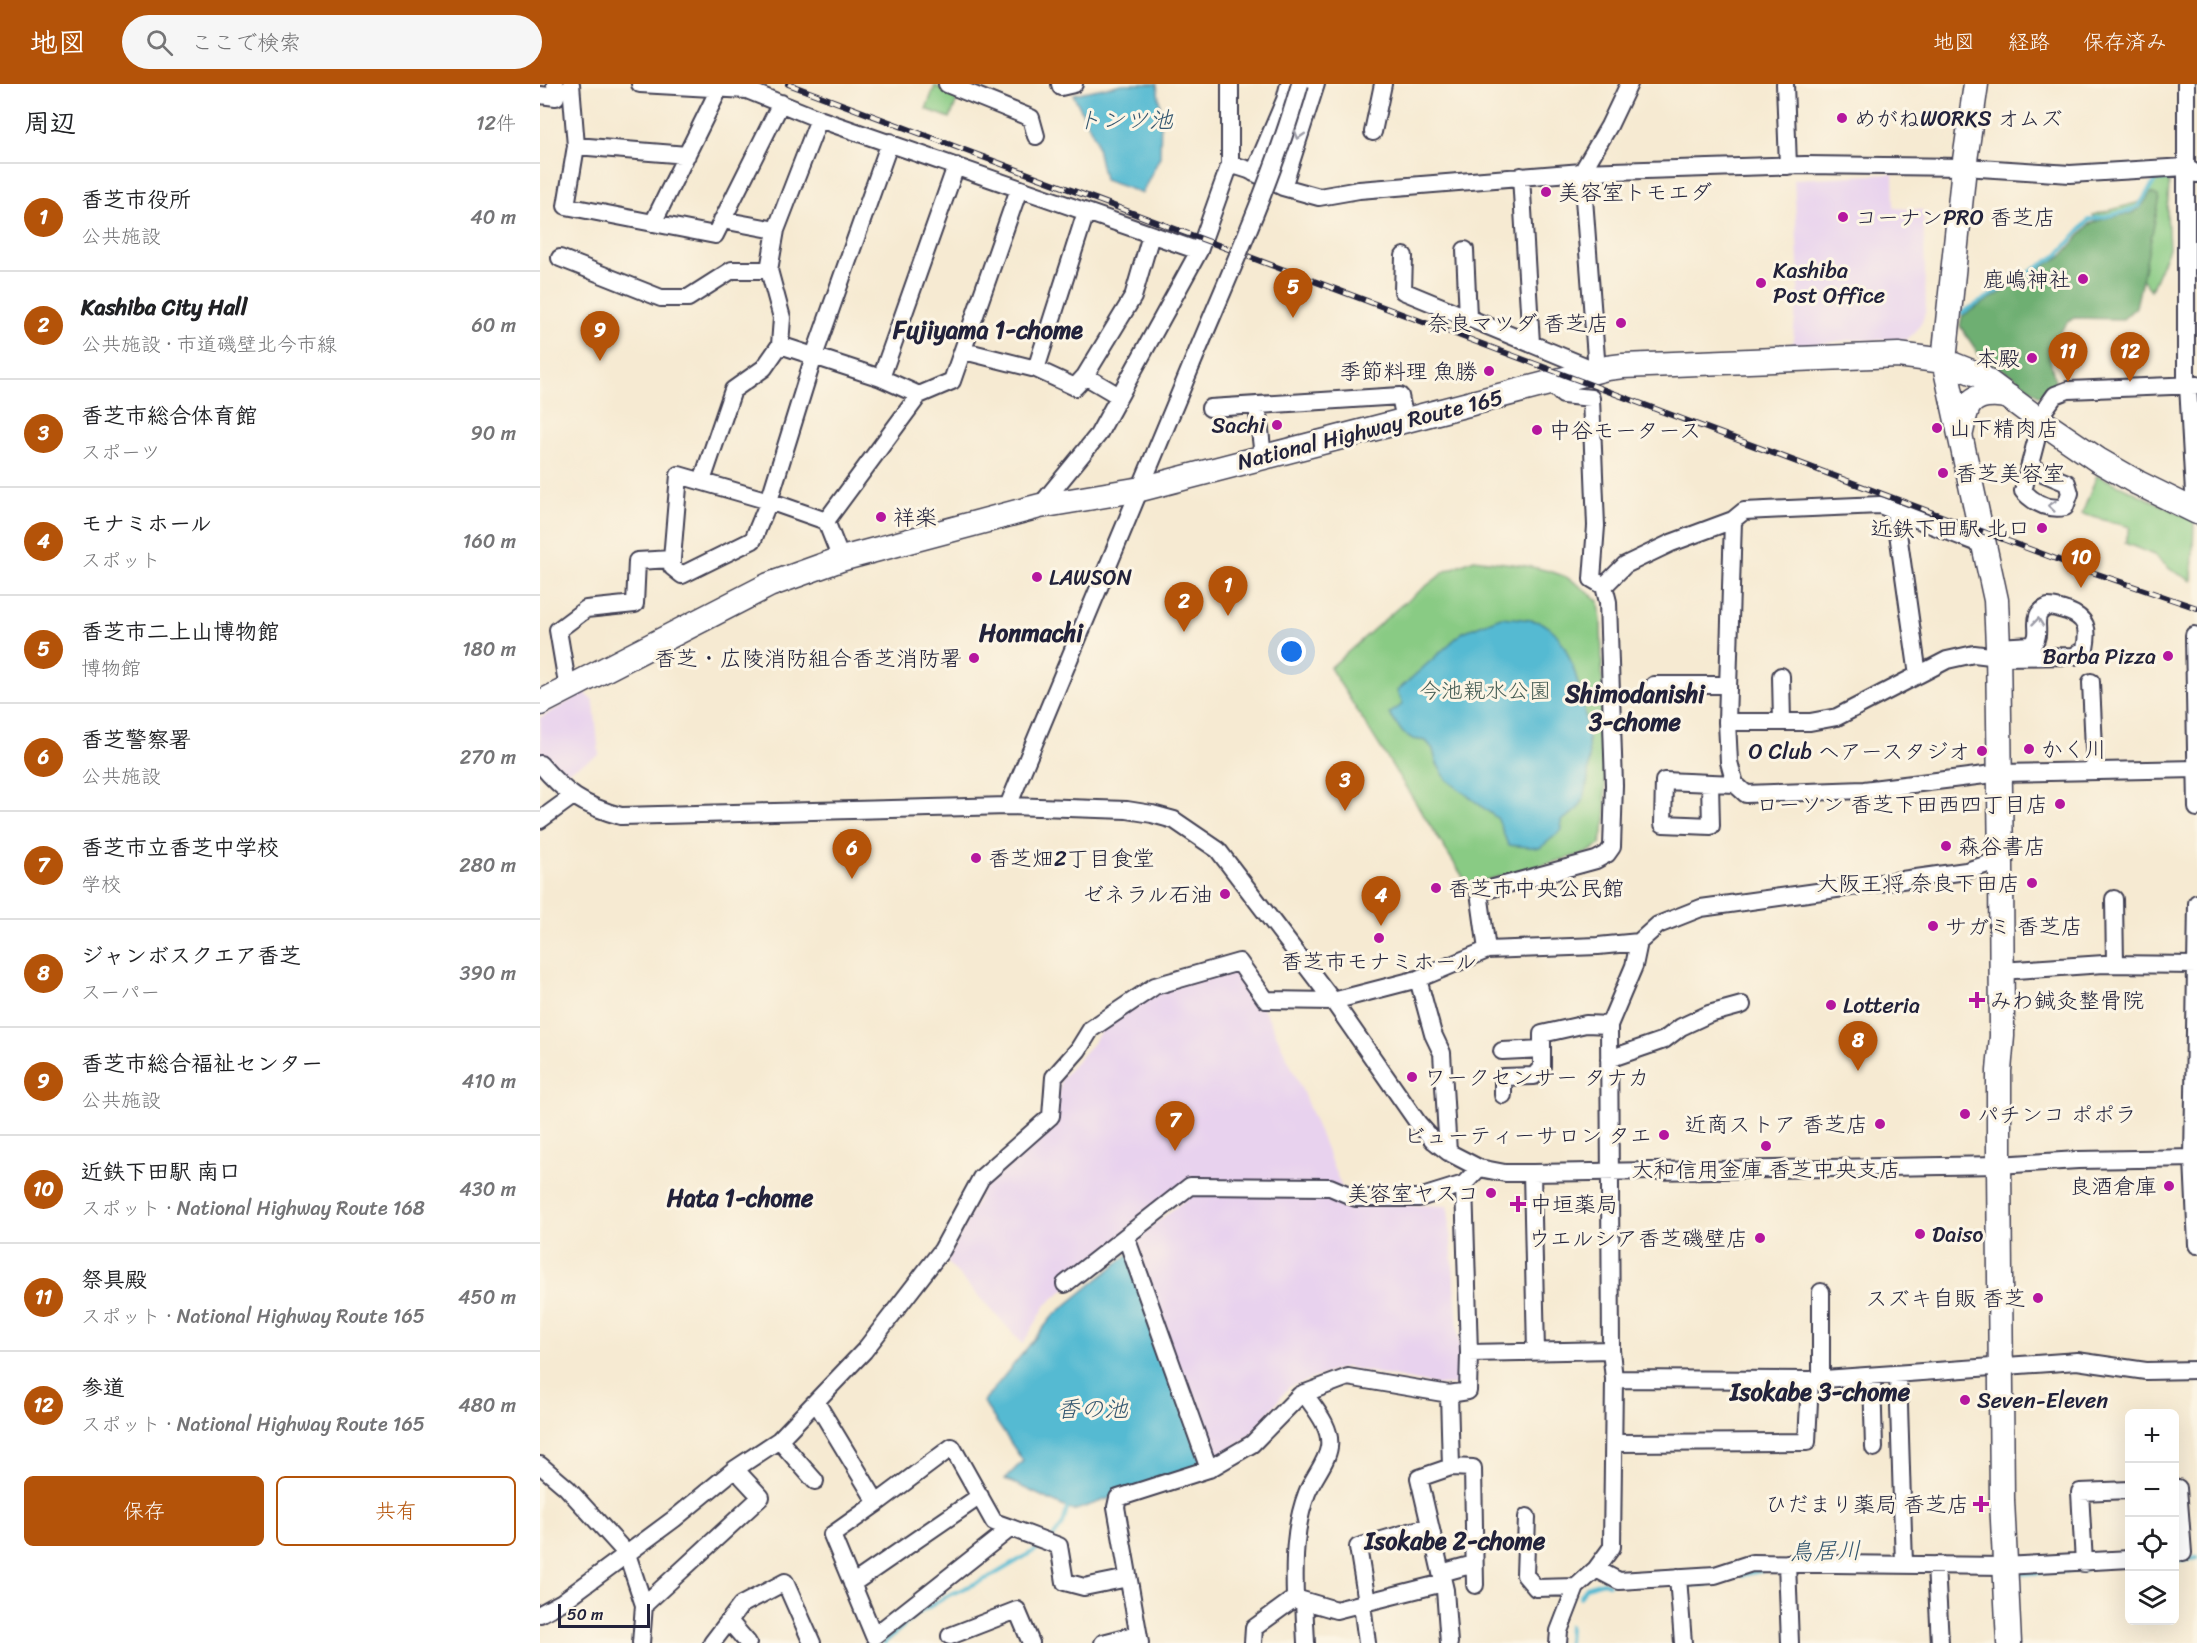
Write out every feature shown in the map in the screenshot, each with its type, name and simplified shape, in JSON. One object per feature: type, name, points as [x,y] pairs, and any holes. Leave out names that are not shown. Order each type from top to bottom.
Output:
[{"type":"highway","points":[[1976,84],[1964,167],[1944,361],[1996,600],[1999,652],[2001,1366],[2004,1574],[2009,1643]]},
{"type":"highway","name":"National Highway Route 165","points":[[540,703],[769,585],[841,559],[1040,506],[1141,489],[1597,370],[1623,366],[1898,355],[1944,361],[1979,375],[2038,419],[2108,466],[2196,512]]},
{"type":"highway","points":[[1960,432],[1969,405],[1977,398],[1998,394],[2009,397]]},
{"type":"street","points":[[540,95],[556,97],[555,84]]},
{"type":"street","points":[[571,84],[576,146],[566,206],[715,235],[781,104]]},
{"type":"street","points":[[639,84],[747,90],[819,119],[1199,251]]},
{"type":"street","points":[[947,84],[1031,118],[1036,136]]},
{"type":"street","points":[[1060,84],[1061,87],[1074,84]]},
{"type":"street","points":[[1040,506],[1098,435],[1199,251],[1230,164],[1230,84]]},
{"type":"street","points":[[1254,173],[1285,100],[1289,84]]},
{"type":"street","points":[[1008,806],[1267,180],[1291,116],[1300,84]]},
{"type":"street","points":[[1283,187],[1316,84]]},
{"type":"street","points":[[1373,132],[1383,84]]},
{"type":"street","points":[[1404,256],[1403,291],[1597,370],[1582,171],[1609,126],[1629,84]]},
{"type":"street","points":[[1785,84],[1788,166]]},
{"type":"street","points":[[2186,84],[2191,171],[2191,385],[2196,512]]},
{"type":"street","points":[[653,223],[720,87]]},
{"type":"street","points":[[702,482],[733,390],[764,368],[780,345],[782,318],[769,270],[776,230],[819,119]]},
{"type":"street","points":[[841,559],[826,521],[769,501],[680,475],[672,567],[682,575],[753,540],[769,501],[814,356],[890,142]]},
{"type":"street","points":[[576,146],[687,155]]},
{"type":"street","points":[[1230,164],[1283,187],[1319,197],[1359,190],[1582,171],[1788,166],[1964,167],[2070,174],[2191,171]]},
{"type":"street","points":[[881,378],[956,166]]},
{"type":"street","points":[[1521,176],[1531,343]]},
{"type":"street","points":[[826,521],[919,395],[952,381],[1019,189]]},
{"type":"street","points":[[1036,369],[1086,212]]},
{"type":"street","points":[[723,220],[776,230]]},
{"type":"street","points":[[964,351],[1036,369],[1075,387],[1085,376],[1133,297],[1150,235]]},
{"type":"street","points":[[1465,250],[1468,317]]},
{"type":"street","points":[[560,258],[661,298],[688,298],[732,270],[769,270]]},
{"type":"street","points":[[780,345],[881,378],[919,395]]},
{"type":"street","points":[[1085,376],[1119,396]]},
{"type":"street","points":[[1487,950],[1479,892],[1596,860],[1607,854],[1612,847],[1614,785],[1608,602],[1604,586],[1592,579],[1596,526],[1591,398],[1563,395],[1551,383]]},
{"type":"street","points":[[2031,464],[2038,419],[2055,395],[2068,390],[2191,385]]},
{"type":"street","points":[[1210,408],[1400,396],[1405,420]]},
{"type":"street","points":[[1257,405],[1263,456]]},
{"type":"street","points":[[1604,586],[1625,565],[1671,543],[1733,520],[1744,511],[1880,505],[1983,545]]},
{"type":"street","points":[[1895,512],[1918,675]]},
{"type":"street","points":[[1733,520],[1727,722],[1729,762],[1735,784],[1746,794],[1864,790],[2001,773],[2197,769]]},
{"type":"street","points":[[568,689],[558,630],[586,609],[635,604],[637,561],[672,559]]},
{"type":"street","points":[[1727,722],[1810,722],[1837,717],[1947,660],[2032,645],[2037,636],[2039,612],[2048,607],[2078,615],[2083,619],[2086,627],[2085,649],[2074,656],[1999,652]]},
{"type":"street","points":[[2194,635],[2197,808]]},
{"type":"street","points":[[1781,676],[1782,722]]},
{"type":"street","points":[[2091,682],[2095,771]]},
{"type":"street","points":[[1654,685],[1728,685]]},
{"type":"street","points":[[540,764],[559,786],[573,796],[600,810],[621,816],[1008,806],[1127,810],[1174,820],[1218,850],[1333,1001],[1418,1123],[1448,1152],[1479,1168],[1505,1173],[1532,1173],[1999,1165],[2078,1160],[2195,1159]]},
{"type":"street","points":[[1710,783],[1735,784]]},
{"type":"street","points":[[540,820],[573,796]]},
{"type":"street","points":[[1558,1643],[1559,1630],[1576,1587],[1596,1569],[1612,1546],[1614,1378],[1611,1350],[1609,1025],[1634,966],[1639,942],[1658,925],[1701,908],[1966,871],[1989,864],[2001,866]]},
{"type":"street","points":[[2114,899],[2115,964]]},
{"type":"street","points":[[2197,903],[2195,1159],[2197,1245]]},
{"type":"street","points":[[540,1614],[562,1602],[735,1469],[779,1440],[864,1351],[942,1250],[981,1178],[1050,1116],[1054,1077],[1078,1050],[1091,1029],[1155,986],[1239,962],[1266,1000],[1333,1001],[1418,979],[1487,950],[1639,942]]},
{"type":"street","points":[[2001,971],[2115,964],[2196,965]]},
{"type":"street","points":[[1418,979],[1433,1034],[1442,1053],[1448,1152]]},
{"type":"street","points":[[1609,1059],[1664,1040],[1681,1027],[1709,1014],[1742,1005]]},
{"type":"street","points":[[1503,1095],[1503,1077],[1534,1076],[1542,1067],[1542,1034],[1586,1024],[1609,1025]]},
{"type":"street","points":[[1502,1051],[1542,1048]]},
{"type":"street","points":[[1065,1284],[1190,1186],[1330,1187],[1356,1198],[1419,1198],[1464,1184],[1479,1168]]},
{"type":"street","points":[[1532,1173],[1536,1352]]},
{"type":"street","points":[[1103,1643],[1139,1638],[1116,1508],[1118,1498],[1209,1469],[1252,1444],[1300,1395],[1348,1377],[1449,1395],[1468,1391],[1464,1184]]},
{"type":"street","points":[[1126,1237],[1209,1469]]},
{"type":"street","points":[[1614,1443],[1807,1442],[1816,1380],[1821,1292]]},
{"type":"street","points":[[1469,1353],[1611,1350]]},
{"type":"street","points":[[1614,1378],[1816,1380],[2077,1362],[2146,1371],[2197,1370]]},
{"type":"street","points":[[1898,1374],[1904,1564]]},
{"type":"street","points":[[1872,1376],[1874,1448]]},
{"type":"street","points":[[1305,1393],[1325,1425],[1329,1449],[1308,1489],[1294,1556],[1306,1643]]},
{"type":"street","points":[[1449,1395],[1451,1467]]},
{"type":"street","points":[[816,1402],[877,1503]]},
{"type":"street","points":[[779,1440],[815,1481]]},
{"type":"street","points":[[1011,1528],[874,1636],[832,1535],[952,1446],[994,1522],[1039,1537],[1059,1546],[1065,1582],[1084,1587],[1128,1578]]},
{"type":"street","points":[[540,1465],[567,1488],[627,1554],[644,1605],[641,1643]]},
{"type":"street","points":[[1449,1643],[1442,1578],[1419,1478],[1451,1467],[1473,1468],[1475,1585]]},
{"type":"street","points":[[644,1605],[761,1497],[735,1469]]},
{"type":"street","points":[[2084,1563],[2080,1492],[2125,1490]]},
{"type":"street","points":[[852,1584],[980,1496]]},
{"type":"street","points":[[2179,1497],[2185,1553]]},
{"type":"street","points":[[1527,1517],[1525,1575],[1536,1588],[1576,1587]]},
{"type":"street","points":[[1367,1643],[1358,1547],[1430,1526]]},
{"type":"street","points":[[1596,1569],[1619,1581],[1715,1575],[1752,1563],[1936,1565],[2004,1574],[2125,1559]]},
{"type":"street","points":[[1787,1563],[1790,1643]]},
{"type":"street","points":[[1253,1643],[1254,1628],[1299,1600],[1336,1610],[1442,1578],[1474,1564]]},
{"type":"street","points":[[1936,1565],[1940,1643]]},
{"type":"street","points":[[1678,1577],[1683,1643]]},
{"type":"street","points":[[712,1643],[741,1605],[785,1582],[812,1643]]},
{"type":"street","points":[[950,1636],[1017,1610],[1031,1643]]},
{"type":"street","points":[[729,1621],[748,1643]]},
{"type":"shaded area","points":[[1893,174],[1894,208],[1923,210],[1926,309],[1922,322],[1915,333],[1905,340],[1849,340],[1792,348],[1799,281],[1794,179]]},
{"type":"shaded area","points":[[585,692],[594,703],[599,755],[558,776],[540,754],[540,718]]},
{"type":"shaded area","points":[[1237,966],[1269,1019],[1299,1083],[1342,1188],[1193,1180],[1046,1305],[1023,1344],[947,1262],[982,1190],[1054,1123],[1061,1079],[1094,1042],[1106,1023],[1160,989]]},
{"type":"shaded area","points":[[1196,1191],[1332,1195],[1360,1204],[1448,1206],[1463,1385],[1438,1385],[1345,1367],[1289,1387],[1252,1433],[1234,1448],[1211,1460],[1133,1241]]},
{"type":"green space","points":[[935,86],[959,96],[950,118],[926,109]]},
{"type":"green space","points":[[2170,173],[2167,212],[2169,248],[2151,290],[2093,215],[2140,202],[2160,175]]},
{"type":"green space","name":"鹿嶋神社","points":[[2151,193],[2158,196],[2159,202],[2136,307],[2123,319],[2074,318],[2067,323],[2048,348],[2056,390],[2039,396],[2014,376],[1980,356],[1960,326],[1962,316],[2063,255],[2090,224],[2106,218],[2133,213],[2141,207]]},
{"type":"green space","points":[[2097,475],[2194,520],[2192,581],[2171,570],[2154,555],[2125,543],[2130,527],[2082,514]]},
{"type":"green space","name":"今池親水公園","points":[[1474,559],[1529,567],[1561,575],[1581,586],[1599,601],[1606,820],[1600,845],[1587,853],[1468,885],[1330,668],[1400,606],[1446,571]]},
{"type":"water","name":"トンツ池","points":[[1123,84],[1157,84],[1161,113],[1160,157],[1142,193],[1104,180],[1095,138],[1073,94]]},
{"type":"water","points":[[1501,617],[1533,621],[1550,628],[1561,641],[1571,661],[1585,714],[1589,769],[1586,791],[1579,807],[1561,821],[1562,830],[1540,848],[1508,845],[1498,819],[1446,779],[1436,762],[1433,749],[1426,741],[1413,739],[1403,733],[1389,714],[1403,704],[1397,691],[1463,632]]},
{"type":"water","name":"香の池","points":[[1131,1252],[1203,1466],[1073,1511],[1005,1479],[1023,1461],[983,1402],[1053,1316]]},
{"type":"waterway","points":[[1962,313],[2058,255],[2089,220],[2129,211],[2139,206],[2156,179],[2174,179]]},
{"type":"waterway","points":[[1052,1539],[1063,1524],[1068,1506]]},
{"type":"waterway","points":[[884,1643],[917,1614],[949,1595],[990,1577],[1044,1545]]},
{"type":"waterway","name":"鳥居川","points":[[2179,1561],[2197,1558]]},
{"type":"waterway","name":"鳥居川","points":[[2014,1574],[2084,1570]]},
{"type":"waterway","name":"鳥居川","points":[[1742,1575],[1761,1571]]},
{"type":"waterway","name":"鳥居川","points":[[1580,1597],[1586,1587],[1603,1582],[1608,1584]]},
{"type":"waterway","name":"鳥居川","points":[[1689,1584],[1703,1586],[1714,1582]]},
{"type":"waterway","name":"鳥居川","points":[[1568,1643],[1569,1626]]},
{"type":"railway","points":[[788,84],[2080,568],[2197,608]]},
{"type":"place","name":"めがねWORKS オムズ","points":[[1842,118]]},
{"type":"place","name":"美容室トモエダ","points":[[1546,192]]},
{"type":"place","name":"コーナンPRO 香芝店","points":[[1843,217]]},
{"type":"place","name":"鹿嶋神社","points":[[2083,279]]},
{"type":"place","name":"Kashiba Post Office","points":[[1761,283]]},
{"type":"place","name":"香芝市二上山博物館","points":[[1293,318]]},
{"type":"place","name":"奈良マツダ 香芝店","points":[[1621,323]]},
{"type":"place","name":"本殿","points":[[2032,358]]},
{"type":"place","name":"香芝市総合福祉センター","points":[[600,361]]},
{"type":"place","name":"季節料理 魚勝","points":[[1489,371]]},
{"type":"place","name":"祭具殿","points":[[2068,382]]},
{"type":"place","name":"参道","points":[[2130,382]]},
{"type":"place","name":"Sachi","points":[[1277,425]]},
{"type":"place","name":"山下精肉店","points":[[1937,428]]},
{"type":"place","name":"中谷モータース","points":[[1537,430]]},
{"type":"place","name":"香芝美容室","points":[[1943,473]]},
{"type":"place","name":"祥楽","points":[[881,517]]},
{"type":"place","name":"近鉄下田駅 北口","points":[[2042,528]]},
{"type":"place","name":"LAWSON","points":[[1037,577]]},
{"type":"place","name":"近鉄下田駅 南口","points":[[2081,588]]},
{"type":"place","name":"香芝市役所","points":[[1228,616]]},
{"type":"place","name":"Kashiba City Hall","points":[[1184,632]]},
{"type":"place","name":"Barba Pizza","points":[[2168,656]]},
{"type":"place","name":"香芝・広陵消防組合香芝消防署","points":[[974,658]]},
{"type":"place","name":"かく川","points":[[2029,749]]},
{"type":"place","name":"O Club ヘアースタジオ","points":[[1982,751]]},
{"type":"place","name":"ローソン 香芝下田西四丁目店","points":[[2060,804]]},
{"type":"place","name":"香芝市総合体育館","points":[[1345,811]]},
{"type":"place","name":"森谷書店","points":[[1946,846]]},
{"type":"place","name":"香芝畑2丁目食堂","points":[[976,858]]},
{"type":"place","name":"香芝警察署","points":[[852,879]]},
{"type":"place","name":"大阪王将 奈良下田店","points":[[2032,883]]},
{"type":"place","name":"香芝市中央公民館","points":[[1436,888]]},
{"type":"place","name":"ゼネラル石油","points":[[1225,894]]},
{"type":"place","name":"モナミホール","points":[[1381,926]]},
{"type":"place","name":"サガミ 香芝店","points":[[1933,926]]},
{"type":"place","name":"香芝市モナミホール","points":[[1379,938]]},
{"type":"place","name":"みわ鍼灸整骨院","points":[[1977,1000]]},
{"type":"place","name":"Lotteria","points":[[1831,1005]]},
{"type":"place","name":"ジャンボスクエア香芝","points":[[1858,1071]]},
{"type":"place","name":"ワークセンサー タナカ","points":[[1412,1077]]},
{"type":"place","name":"パチンコ ポポラ","points":[[1965,1114]]},
{"type":"place","name":"近商ストア 香芝店","points":[[1880,1124]]},
{"type":"place","name":"ビューティーサロン タエ","points":[[1664,1135]]},
{"type":"place","name":"大和信用金庫 香芝中央支店","points":[[1766,1146]]},
{"type":"place","name":"香芝市立香芝中学校","points":[[1175,1151]]},
{"type":"place","name":"良酒倉庫","points":[[2169,1186]]},
{"type":"place","name":"美容室ヤスコ","points":[[1491,1193]]},
{"type":"place","name":"中垣薬局","points":[[1518,1204]]},
{"type":"place","name":"Daiso","points":[[1920,1234]]},
{"type":"place","name":"ウエルシア香芝磯壁店","points":[[1760,1238]]},
{"type":"place","name":"スズキ自販 香芝","points":[[2038,1298]]},
{"type":"place","name":"Seven-Eleven","points":[[1965,1400]]},
{"type":"place","name":"ひだまり薬局 香芝店","points":[[1981,1504]]},
{"type":"district","name":"Fujiyama 1-chome","points":[[988,330]]},
{"type":"district","name":"Honmachi","points":[[1031,633]]},
{"type":"district","name":"Shimodanishi 3-chome","points":[[1635,708]]},
{"type":"district","name":"Hata 1-chome","points":[[740,1198]]},
{"type":"district","name":"Isokabe 3-chome","points":[[1820,1392]]},
{"type":"district","name":"Isokabe 2-chome","points":[[1455,1541]]}]
